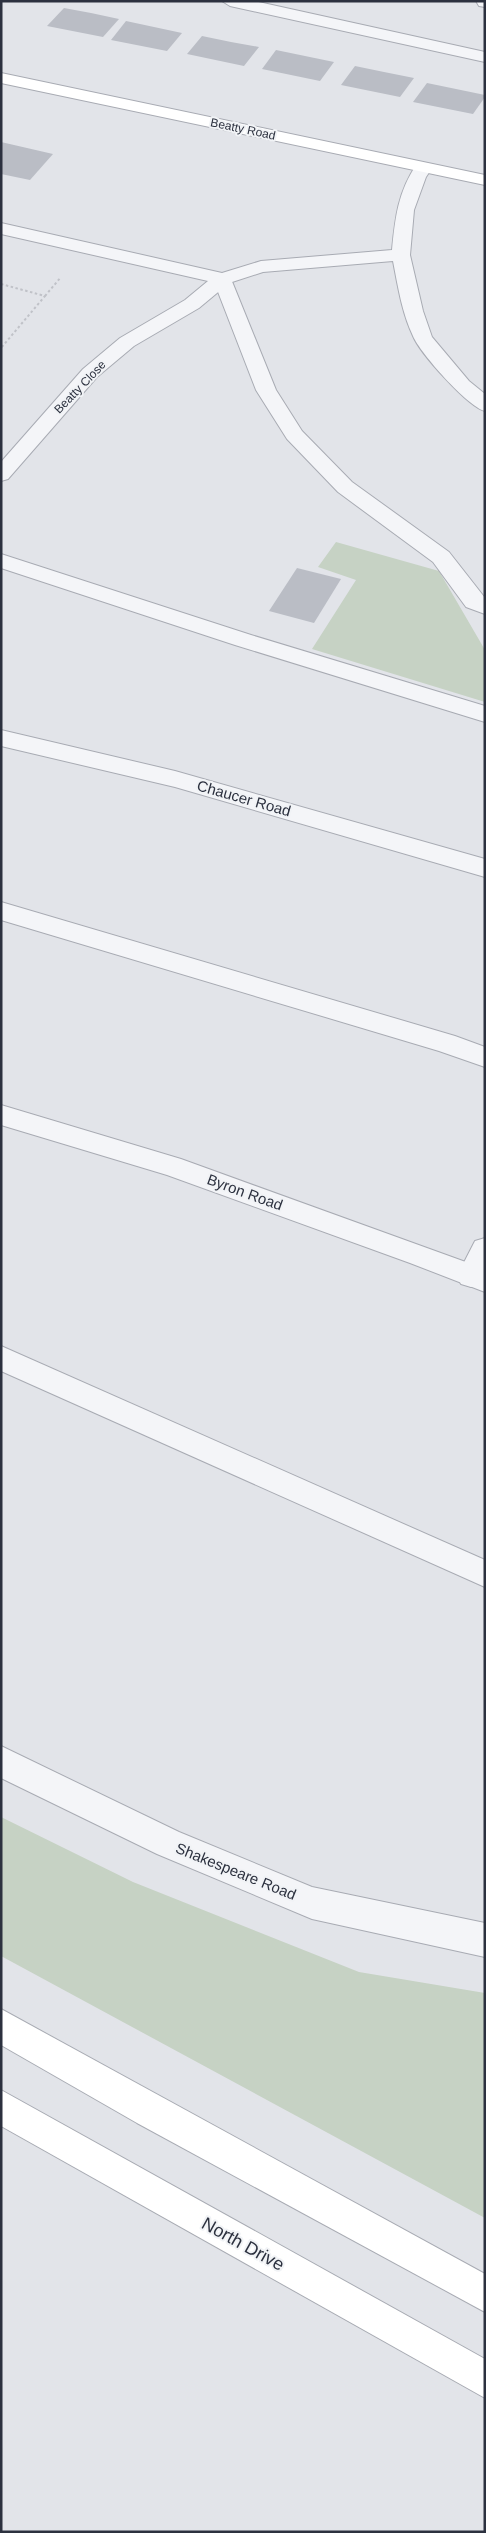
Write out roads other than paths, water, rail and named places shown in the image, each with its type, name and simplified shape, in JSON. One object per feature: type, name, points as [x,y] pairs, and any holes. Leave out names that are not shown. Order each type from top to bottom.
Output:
[{"type":"street","points":[[230,1],[485,57]]},
{"type":"street","name":"Beatty Road","points":[[1,78],[485,180]]},
{"type":"street","points":[[423,168],[417,177],[405,210],[401,254],[413,311],[423,338],[462,385],[482,399]]},
{"type":"street","points":[[1,228],[193,271],[222,280],[266,390],[294,435],[345,488],[441,557],[474,602],[485,607]]},
{"type":"street","name":"Beatty Close","points":[[1,475],[90,373],[127,342],[192,304],[222,280],[261,267],[401,254]]},
{"type":"street","points":[[1,561],[243,640],[485,714]]},
{"type":"street","name":"Chaucer Road","points":[[1,738],[175,779],[485,868]]},
{"type":"street","points":[[1,912],[163,957],[446,1043],[485,1057]]},
{"type":"street","name":"Byron Road","points":[[1,1115],[172,1166],[478,1278]]},
{"type":"street","points":[[478,1278],[485,1250]]},
{"type":"street","points":[[1,1358],[485,1574]]},
{"type":"street","name":"Shakespeare Road","points":[[1,1761],[26,1775],[168,1843],[312,1903],[485,1940]]},
{"type":"street","points":[[1,2026],[149,2111],[485,2294]]},
{"type":"street","name":"North Drive","points":[[1,2107],[485,2380]]}]
